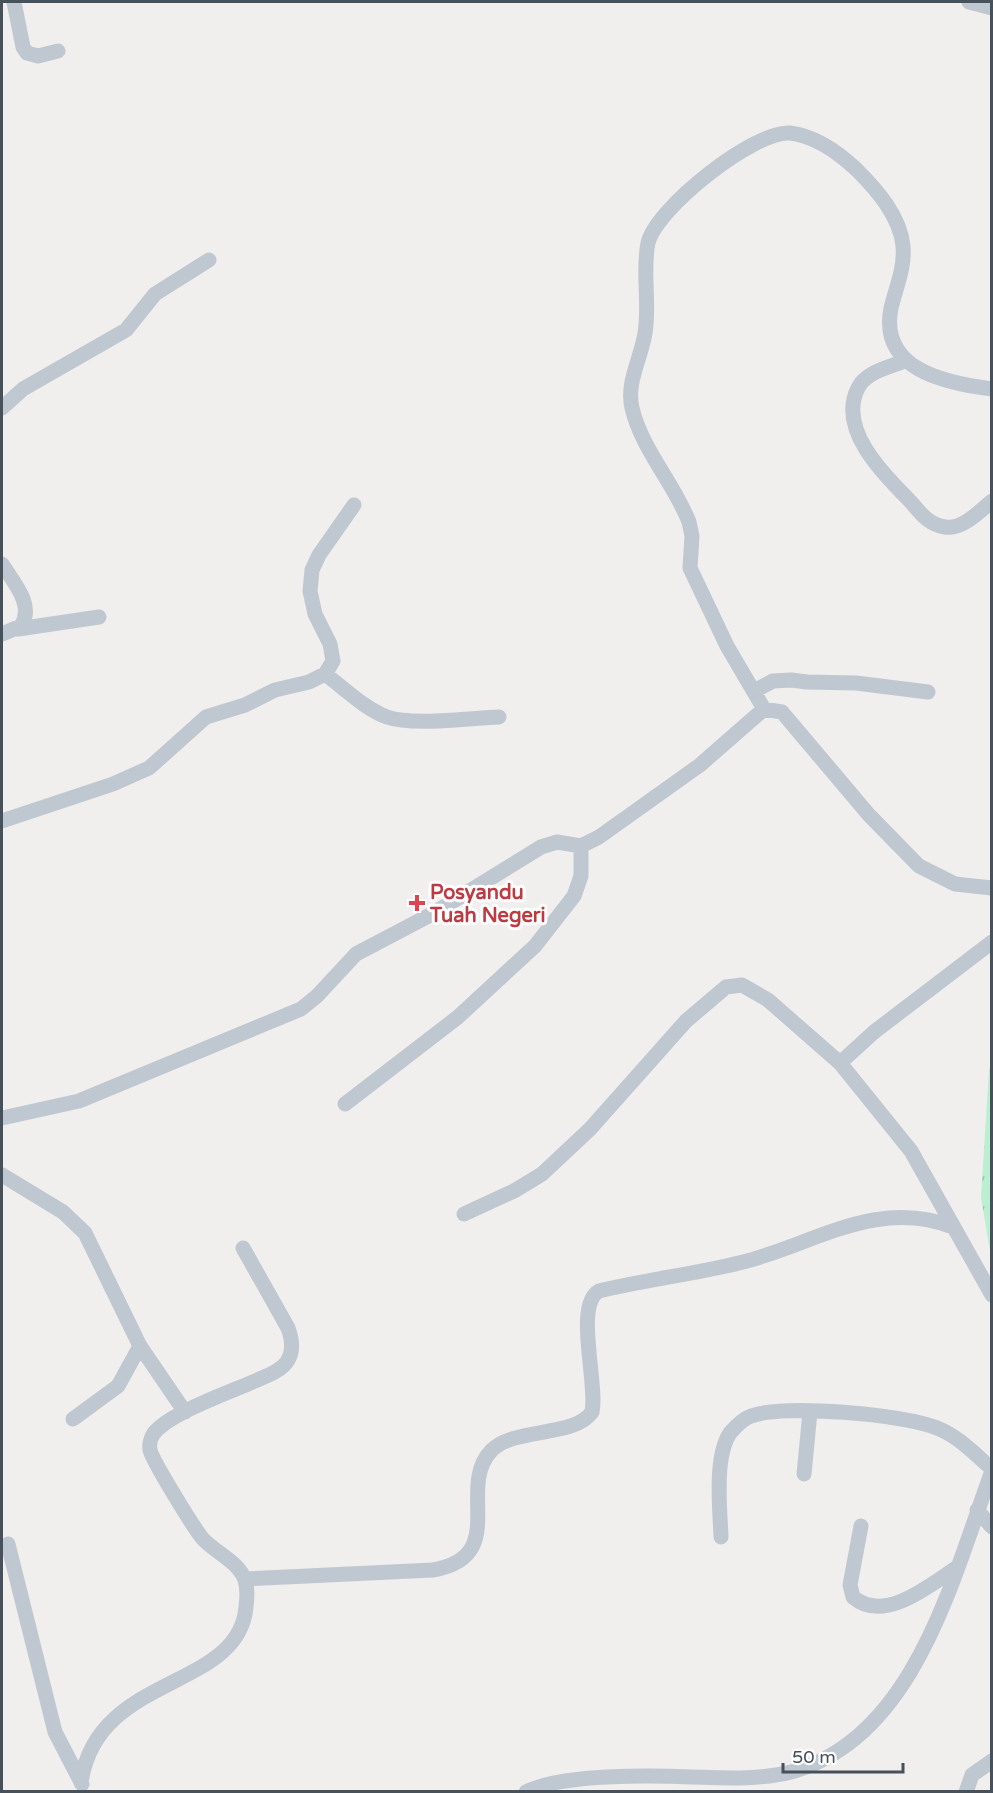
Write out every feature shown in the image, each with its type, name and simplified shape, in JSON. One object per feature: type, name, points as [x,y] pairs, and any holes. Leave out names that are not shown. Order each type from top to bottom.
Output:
[{"type":"street","points":[[14,2],[23,47],[27,53],[38,56],[58,51]]},
{"type":"street","points":[[969,2],[992,8]]},
{"type":"street","points":[[764,709],[728,646],[690,568],[692,536],[689,522],[648,445],[633,410],[630,387],[645,333],[647,253],[655,225],[686,194],[759,140],[787,133],[815,140],[844,160],[867,180],[894,217],[900,232],[903,266],[889,325],[894,348],[904,361],[942,377],[992,389]]},
{"type":"street","points":[[2,408],[23,389],[133,325],[155,294],[209,260]]},
{"type":"street","points":[[904,361],[869,376],[856,393],[857,429],[867,454],[926,521],[946,528],[957,526],[992,501]]},
{"type":"street","points":[[2,821],[112,784],[149,768],[206,717],[245,705],[275,690],[309,682],[326,674],[333,661],[330,644],[312,603],[310,591],[312,570],[319,555],[354,505]]},
{"type":"street","points":[[2,564],[25,605],[24,622],[18,628]]},
{"type":"street","points":[[2,634],[18,628],[99,617]]},
{"type":"street","points":[[326,674],[378,712],[392,718],[408,720],[499,717]]},
{"type":"street","points":[[754,691],[773,681],[791,680],[856,683],[928,692]]},
{"type":"street","points":[[2,1118],[79,1101],[170,1061],[295,1012],[317,996],[356,954],[434,913],[549,843],[581,846],[599,837],[700,765],[764,709]]},
{"type":"street","points":[[764,709],[782,712],[876,823],[919,866],[955,884],[992,888]]},
{"type":"street","points":[[345,1104],[458,1017],[535,946],[574,896],[581,876],[581,846]]},
{"type":"street","points":[[840,1063],[874,1032],[992,942]]},
{"type":"street","points":[[464,1214],[514,1191],[542,1174],[566,1153],[661,1046],[710,1000],[730,985],[742,985],[752,989],[840,1063],[911,1151],[992,1295]]},
{"type":"street","points":[[2,1174],[63,1212],[85,1233],[140,1346],[185,1412]]},
{"type":"street","points":[[245,1579],[433,1570],[448,1567],[466,1558],[473,1546],[480,1479],[484,1462],[491,1451],[509,1442],[576,1424],[592,1412],[594,1380],[587,1318],[589,1303],[599,1291],[746,1261],[824,1233],[879,1219],[918,1216],[953,1227]]},
{"type":"street","points":[[83,1787],[90,1747],[108,1723],[156,1690],[199,1668],[229,1647],[242,1629],[246,1611],[245,1579],[231,1562],[198,1533],[152,1456],[150,1444],[155,1432],[185,1412],[273,1373],[286,1363],[292,1342],[288,1328],[243,1248]]},
{"type":"street","points":[[73,1419],[118,1386],[140,1346]]},
{"type":"street","points":[[804,1474],[810,1412]]},
{"type":"street","points":[[526,1791],[548,1784],[655,1775],[763,1777],[812,1764],[852,1740],[874,1722],[891,1701],[929,1637],[992,1470],[958,1439],[923,1423],[870,1414],[810,1412],[752,1416],[739,1423],[729,1435],[720,1484],[721,1537]]},
{"type":"street","points":[[977,1510],[992,1527]]},
{"type":"street","points":[[861,1527],[850,1585],[853,1597],[864,1605],[879,1606],[901,1601],[915,1595],[956,1568]]},
{"type":"street","points":[[8,1544],[55,1732],[83,1787]]},
{"type":"street","points":[[966,1791],[972,1775],[992,1761]]},
{"type":"green space","points":[[991,1064],[991,1257],[981,1197]]},
{"type":"place","name":"Posyandu Tuah Negeri","points":[[417,903]]}]
